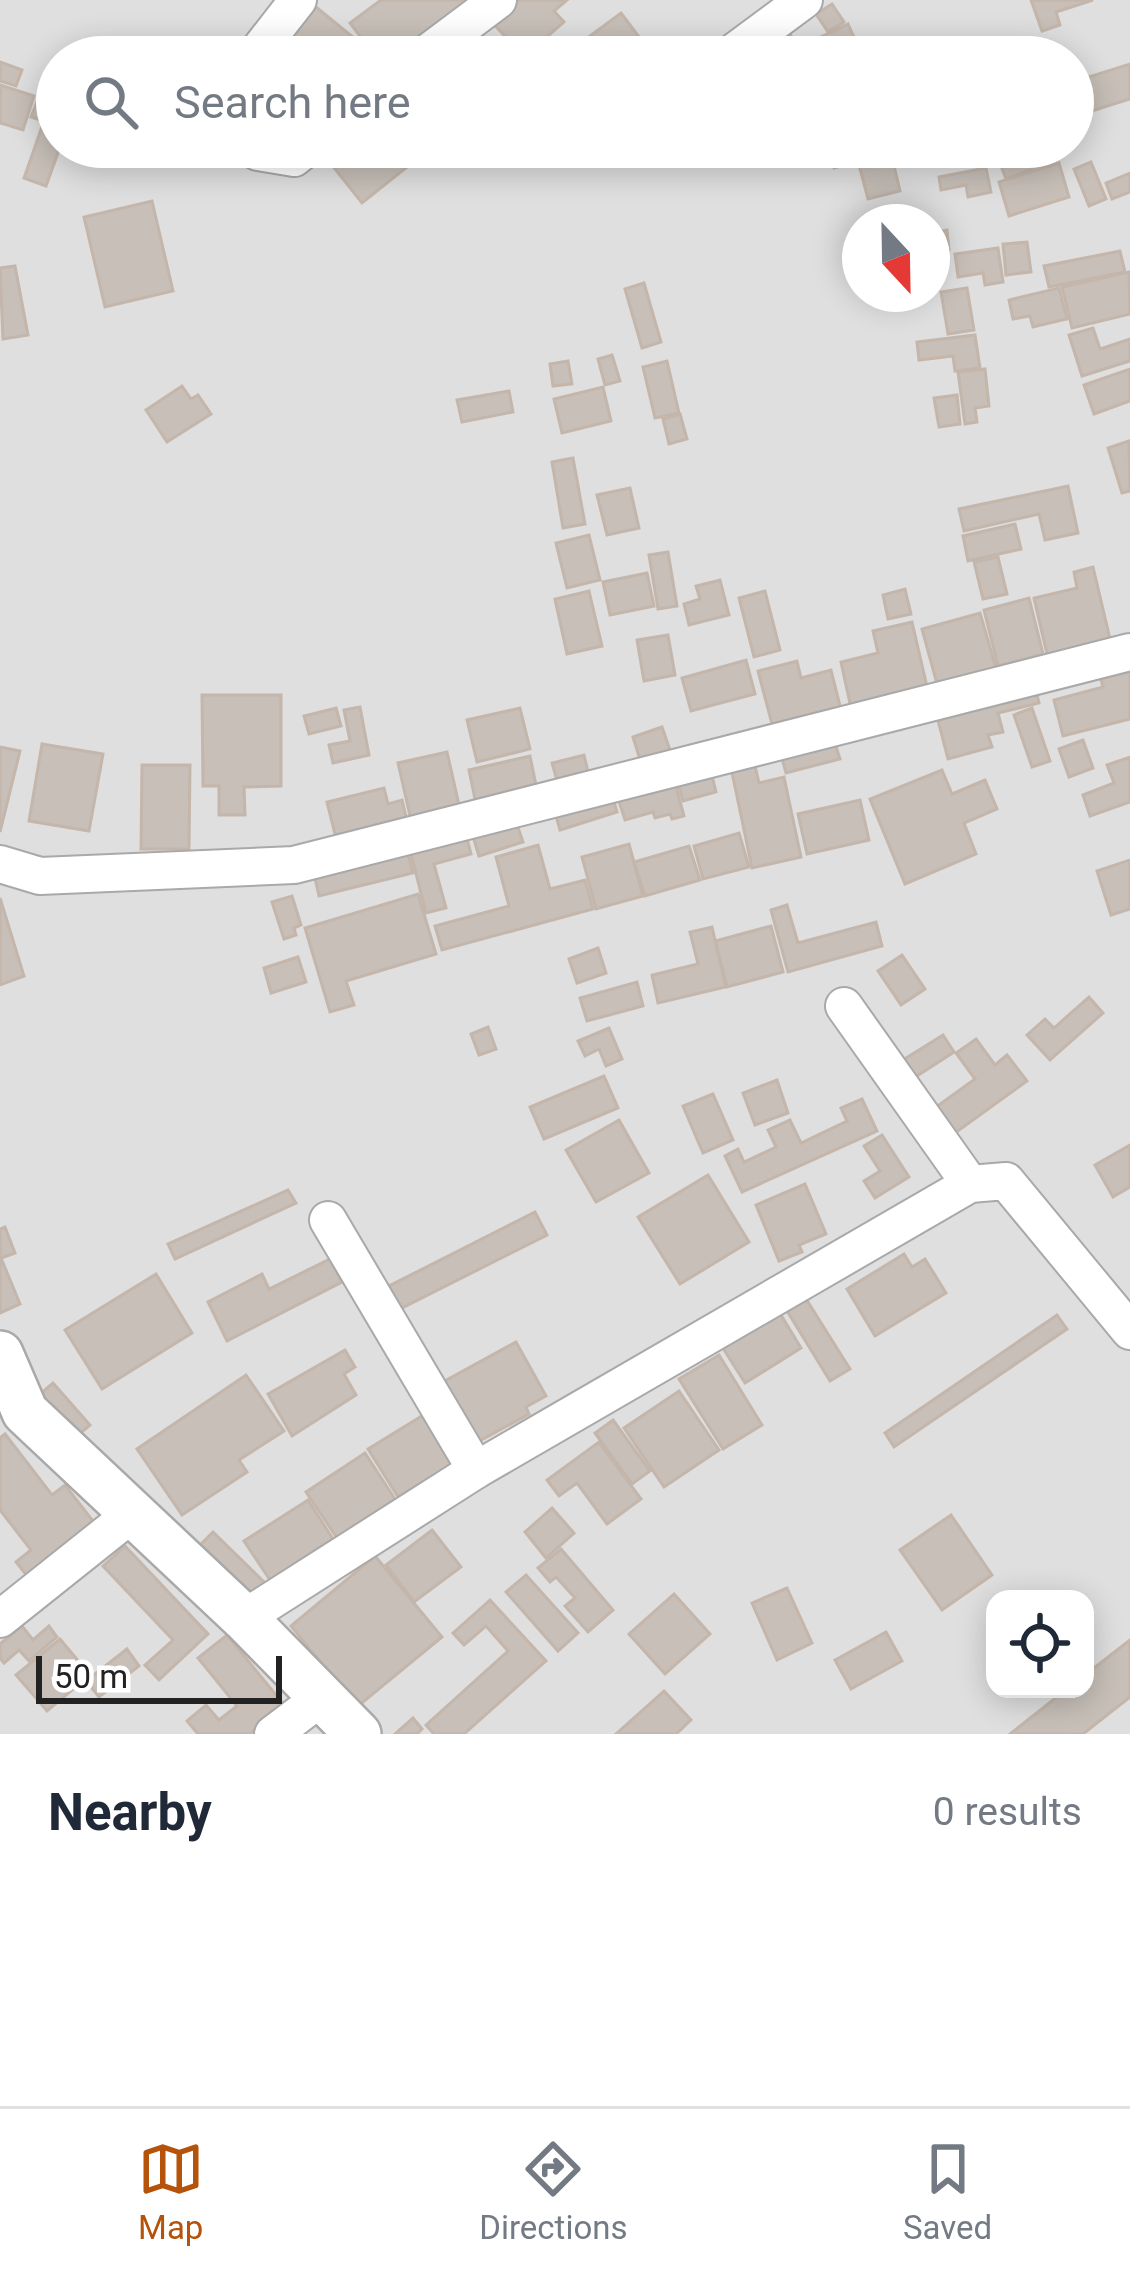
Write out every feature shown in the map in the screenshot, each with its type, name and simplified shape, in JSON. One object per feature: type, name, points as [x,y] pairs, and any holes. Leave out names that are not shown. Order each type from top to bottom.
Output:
[{"type":"street","points":[[270,36],[298,0]]},
{"type":"street","points":[[450,36],[498,0]]},
{"type":"street","points":[[755,36],[804,0]]},
{"type":"street","points":[[0,864],[40,876],[294,865],[1130,652]]},
{"type":"street","points":[[844,1006],[970,1184]]},
{"type":"street","points":[[244,1618],[476,1470],[970,1184],[1006,1181],[1130,1330]]},
{"type":"street","points":[[328,1220],[476,1470]]},
{"type":"street","points":[[0,1354],[26,1412],[244,1618],[358,1734]]},
{"type":"street","points":[[0,1619],[133,1513]]},
{"type":"street","points":[[273,1734],[322,1697]]},
{"type":"shaded area","points":[[0,0],[1130,0],[1130,1734],[0,1734]]},
{"type":"building","points":[[381,0],[471,0],[434,36],[360,36],[350,23]]},
{"type":"building","points":[[512,0],[567,0],[554,11],[564,22],[548,36],[505,36],[490,20]]},
{"type":"building","points":[[1031,0],[1093,0],[1056,12],[1060,25],[1042,31]]},
{"type":"building","points":[[832,4],[844,22],[828,32],[816,14]]},
{"type":"building","points":[[316,7],[351,36],[292,36]]},
{"type":"building","points":[[621,13],[638,36],[590,36]]},
{"type":"building","points":[[848,24],[853,36],[823,36]]},
{"type":"building","points":[[0,62],[22,70],[16,86],[0,81]]},
{"type":"building","points":[[1130,64],[1130,99],[1094,110],[1094,75]]},
{"type":"building","points":[[0,85],[34,96],[23,130],[0,123]]},
{"type":"building","points":[[36,144],[36,168],[52,168],[46,186],[24,178]]},
{"type":"building","points":[[334,168],[406,168],[362,203]]},
{"type":"building","points":[[860,168],[895,168],[900,191],[868,199]]},
{"type":"building","points":[[986,168],[991,192],[968,197],[966,185],[941,190],[939,177]]},
{"type":"building","points":[[1002,168],[1035,168],[1006,179]]},
{"type":"building","points":[[1043,168],[1060,168],[1069,197],[1009,216],[999,182]]},
{"type":"building","points":[[1093,168],[1106,199],[1089,206],[1074,169]]},
{"type":"building","points":[[1130,173],[1130,192],[1112,199],[1106,183]]},
{"type":"building","points":[[152,201],[173,291],[105,307],[84,217]]},
{"type":"building","points":[[1027,242],[1031,272],[1006,275],[1003,244]]},
{"type":"building","points":[[998,248],[1003,282],[985,285],[983,273],[958,277],[955,254]]},
{"type":"building","points":[[1120,251],[1125,272],[1049,287],[1044,266]]},
{"type":"building","points":[[15,266],[28,335],[3,339],[0,268]]},
{"type":"building","points":[[1129,272],[1130,314],[1072,328],[1062,287]]},
{"type":"building","points":[[644,283],[661,342],[642,348],[625,289]]},
{"type":"building","points":[[967,288],[974,330],[948,334],[944,312],[950,312],[950,291]]},
{"type":"building","points":[[1059,288],[1067,319],[1033,327],[1030,316],[1013,319],[1009,300]]},
{"type":"building","points":[[1093,328],[1100,349],[1130,339],[1130,361],[1082,376],[1069,335]]},
{"type":"building","points":[[975,335],[980,368],[955,371],[953,356],[919,360],[917,342]]},
{"type":"building","points":[[612,355],[620,381],[605,385],[598,359]]},
{"type":"building","points":[[568,361],[572,384],[553,386],[550,364]]},
{"type":"building","points":[[667,361],[679,413],[655,418],[643,367]]},
{"type":"building","points":[[985,369],[989,406],[975,408],[977,422],[965,424],[958,372]]},
{"type":"building","points":[[1130,369],[1130,401],[1094,414],[1084,385]]},
{"type":"building","points":[[182,386],[191,399],[198,395],[211,414],[167,442],[146,410]]},
{"type":"building","points":[[603,387],[611,421],[562,433],[554,399]]},
{"type":"building","points":[[509,391],[513,412],[462,422],[457,400]]},
{"type":"building","points":[[957,395],[960,424],[939,427],[934,398]]},
{"type":"building","points":[[680,414],[687,439],[669,444],[663,419]]},
{"type":"building","points":[[1129,441],[1130,491],[1122,493],[1108,448]]},
{"type":"building","points":[[573,458],[585,524],[563,528],[552,462]]},
{"type":"building","points":[[1068,486],[1078,533],[1045,540],[1039,514],[964,531],[959,509]]},
{"type":"building","points":[[630,488],[639,528],[607,535],[597,495]]},
{"type":"building","points":[[1015,524],[1021,549],[968,561],[963,536]]},
{"type":"building","points":[[589,535],[600,580],[567,588],[556,543]]},
{"type":"building","points":[[668,552],[677,606],[658,609],[649,555]]},
{"type":"building","points":[[998,557],[1007,594],[983,599],[974,562]]},
{"type":"building","points":[[1093,567],[1110,639],[1047,654],[1034,598],[1077,588],[1074,572]]},
{"type":"building","points":[[647,573],[654,606],[610,615],[603,582]]},
{"type":"building","points":[[720,580],[729,615],[689,625],[684,604],[700,599],[696,586]]},
{"type":"building","points":[[905,589],[911,614],[888,619],[883,595]]},
{"type":"building","points":[[589,591],[602,646],[567,654],[555,599]]},
{"type":"building","points":[[765,591],[780,650],[754,657],[739,598]]},
{"type":"building","points":[[1029,598],[1043,654],[998,666],[984,610]]},
{"type":"building","points":[[980,613],[996,668],[937,684],[922,629]]},
{"type":"building","points":[[912,622],[928,691],[851,708],[841,662],[878,653],[873,631]]},
{"type":"building","points":[[668,635],[675,675],[644,681],[637,640]]},
{"type":"building","points":[[1130,659],[1130,719],[1063,736],[1054,700],[1103,687],[1098,668]]},
{"type":"building","points":[[746,660],[755,694],[691,711],[682,678]]},
{"type":"building","points":[[797,661],[801,678],[831,670],[841,710],[773,728],[758,671]]},
{"type":"building","points":[[1034,683],[1039,703],[998,713],[1003,732],[988,735],[992,747],[948,759],[935,709]]},
{"type":"building","points":[[202,695],[281,695],[281,786],[244,787],[245,815],[219,815],[219,786],[203,786]]},
{"type":"building","points":[[360,707],[369,755],[333,763],[329,745],[350,741],[344,710]]},
{"type":"building","points":[[336,708],[341,726],[309,734],[304,716]]},
{"type":"building","points":[[520,708],[530,749],[477,762],[467,720]]},
{"type":"building","points":[[1032,708],[1050,761],[1032,767],[1014,715]]},
{"type":"building","points":[[662,727],[671,753],[641,763],[633,737]]},
{"type":"building","points":[[833,737],[840,759],[786,773],[780,751]]},
{"type":"building","points":[[1083,740],[1093,768],[1069,777],[1059,749]]},
{"type":"building","points":[[42,744],[103,754],[89,831],[29,821]]},
{"type":"building","points":[[0,747],[20,751],[0,832]]},
{"type":"building","points":[[447,752],[460,809],[411,820],[398,763]]},
{"type":"building","points":[[584,755],[589,776],[558,784],[552,763]]},
{"type":"building","points":[[530,756],[537,790],[476,804],[469,770]]},
{"type":"building","points":[[753,757],[759,783],[784,777],[801,857],[752,868],[730,763]]},
{"type":"building","points":[[1130,757],[1130,802],[1090,816],[1083,795],[1114,783],[1107,765]]},
{"type":"building","points":[[142,765],[190,765],[189,849],[141,849]]},
{"type":"building","points":[[710,767],[716,792],[683,801],[676,776]]},
{"type":"building","points":[[942,770],[952,794],[985,780],[997,809],[964,823],[976,854],[905,884],[870,799]]},
{"type":"building","points":[[673,776],[684,816],[655,818],[653,812],[625,820],[616,792]]},
{"type":"building","points":[[384,788],[388,804],[402,800],[407,821],[336,838],[327,802]]},
{"type":"building","points":[[610,788],[617,812],[560,830],[553,805]]},
{"type":"building","points":[[860,800],[869,840],[807,854],[798,814]]},
{"type":"building","points":[[514,816],[523,842],[479,856],[471,830]]},
{"type":"building","points":[[465,831],[471,854],[434,864],[446,908],[426,913],[409,846]]},
{"type":"building","points":[[739,833],[749,867],[703,879],[694,846]]},
{"type":"building","points":[[629,844],[643,896],[596,909],[582,857]]},
{"type":"building","points":[[538,845],[550,889],[585,880],[593,909],[442,950],[435,926],[509,906],[496,857]]},
{"type":"building","points":[[406,846],[413,873],[319,896],[313,869]]},
{"type":"building","points":[[689,846],[700,880],[645,896],[634,862]]},
{"type":"building","points":[[1130,860],[1130,909],[1111,915],[1097,871]]},
{"type":"building","points":[[418,894],[436,954],[346,981],[354,1005],[330,1012],[305,928]]},
{"type":"building","points":[[292,896],[301,925],[294,928],[296,935],[284,939],[272,902]]},
{"type":"building","points":[[0,898],[24,976],[0,985]]},
{"type":"building","points":[[787,905],[798,943],[876,922],[882,946],[788,972],[771,910]]},
{"type":"building","points":[[771,926],[783,972],[727,987],[715,941]]},
{"type":"building","points":[[712,927],[726,987],[658,1003],[652,975],[698,964],[690,932]]},
{"type":"building","points":[[598,948],[606,973],[577,983],[569,959]]},
{"type":"building","points":[[902,955],[925,989],[901,1005],[878,971]]},
{"type":"building","points":[[298,957],[306,982],[271,993],[264,968]]},
{"type":"building","points":[[637,982],[643,1006],[587,1021],[580,998]]},
{"type":"building","points":[[1089,997],[1103,1013],[1050,1060],[1027,1035],[1045,1019],[1054,1028]]},
{"type":"building","points":[[488,1027],[496,1049],[479,1055],[471,1034]]},
{"type":"building","points":[[609,1028],[622,1059],[606,1066],[599,1049],[585,1056],[578,1041]]},
{"type":"building","points":[[943,1035],[954,1052],[914,1078],[903,1060]]},
{"type":"building","points":[[976,1039],[995,1065],[1007,1055],[1027,1081],[944,1141],[925,1115],[975,1079],[956,1053]]},
{"type":"building","points":[[604,1076],[618,1108],[544,1139],[530,1107]]},
{"type":"building","points":[[777,1080],[788,1113],[755,1125],[743,1093]]},
{"type":"building","points":[[713,1094],[733,1140],[703,1153],[683,1106]]},
{"type":"building","points":[[862,1099],[877,1131],[742,1192],[725,1156],[738,1149],[744,1162],[776,1147],[768,1130],[790,1120],[801,1143],[847,1121],[841,1108]]},
{"type":"building","points":[[619,1120],[649,1173],[596,1202],[566,1150]]},
{"type":"building","points":[[882,1135],[909,1177],[875,1198],[864,1181],[880,1171],[864,1146]]},
{"type":"building","points":[[1130,1145],[1130,1187],[1113,1197],[1095,1165]]},
{"type":"building","points":[[708,1175],[749,1242],[680,1284],[638,1217]]},
{"type":"building","points":[[805,1184],[826,1234],[799,1245],[802,1252],[779,1261],[756,1205]]},
{"type":"building","points":[[288,1190],[296,1203],[175,1259],[168,1244]]},
{"type":"building","points":[[535,1212],[547,1235],[400,1309],[389,1286]]},
{"type":"building","points":[[5,1227],[15,1253],[1,1258],[20,1304],[0,1313],[0,1229]]},
{"type":"building","points":[[904,1254],[912,1267],[925,1259],[946,1293],[875,1336],[847,1289]]},
{"type":"building","points":[[330,1259],[342,1282],[227,1341],[208,1302],[262,1274],[269,1289]]},
{"type":"building","points":[[156,1274],[192,1333],[102,1389],[65,1330]]},
{"type":"building","points":[[803,1294],[850,1369],[830,1381],[784,1306]]},
{"type":"building","points":[[778,1310],[801,1348],[745,1383],[721,1345]]},
{"type":"building","points":[[1057,1315],[1067,1329],[894,1447],[885,1433]]},
{"type":"building","points":[[516,1342],[546,1396],[526,1407],[529,1414],[472,1445],[439,1384]]},
{"type":"building","points":[[345,1350],[355,1367],[344,1374],[356,1395],[292,1436],[268,1394]]},
{"type":"building","points":[[719,1355],[762,1425],[723,1449],[679,1379]]},
{"type":"building","points":[[246,1375],[284,1431],[239,1460],[247,1472],[182,1515],[137,1449]]},
{"type":"building","points":[[53,1383],[90,1425],[70,1442],[33,1400]]},
{"type":"building","points":[[679,1391],[719,1450],[664,1487],[624,1428]]},
{"type":"building","points":[[425,1414],[455,1462],[398,1497],[368,1449]]},
{"type":"building","points":[[613,1420],[650,1471],[632,1484],[595,1433]]},
{"type":"building","points":[[5,1434],[52,1495],[65,1485],[100,1530],[32,1582],[16,1562],[31,1550],[0,1510],[0,1438]]},
{"type":"building","points":[[599,1442],[641,1499],[607,1524],[577,1483],[559,1496],[547,1480]]},
{"type":"building","points":[[365,1453],[395,1499],[337,1538],[306,1492]]},
{"type":"building","points":[[308,1500],[333,1539],[270,1580],[244,1541]]},
{"type":"building","points":[[552,1508],[574,1533],[546,1558],[525,1532]]},
{"type":"building","points":[[951,1515],[992,1575],[942,1610],[900,1550]]},
{"type":"building","points":[[432,1530],[461,1567],[414,1602],[386,1565]]},
{"type":"building","points":[[213,1532],[265,1583],[243,1605],[196,1549]]},
{"type":"building","points":[[125,1546],[208,1634],[159,1680],[145,1665],[173,1640],[103,1566]]},
{"type":"building","points":[[561,1549],[613,1610],[588,1632],[565,1606],[575,1598],[556,1577],[550,1582],[538,1568]]},
{"type":"building","points":[[375,1556],[442,1637],[357,1707],[291,1626]]},
{"type":"building","points":[[526,1575],[578,1633],[558,1651],[506,1592]]},
{"type":"building","points":[[787,1588],[812,1643],[777,1660],[752,1603]]},
{"type":"building","points":[[674,1594],[710,1634],[665,1674],[629,1634]]},
{"type":"building","points":[[490,1600],[546,1661],[464,1734],[434,1734],[426,1725],[508,1651],[486,1626],[464,1645],[453,1633]]},
{"type":"building","points":[[22,1626],[33,1640],[49,1626],[57,1637],[29,1661],[19,1650],[4,1663],[0,1644]]},
{"type":"building","points":[[886,1632],[902,1661],[851,1689],[835,1660]]},
{"type":"building","points":[[227,1635],[285,1706],[250,1734],[198,1734],[187,1721],[206,1705],[219,1720],[237,1706],[198,1658]]},
{"type":"building","points":[[60,1639],[90,1675],[47,1711],[16,1675]]},
{"type":"building","points":[[1130,1640],[1130,1697],[1083,1734],[1010,1734],[1056,1698],[1094,1698],[1094,1668]]},
{"type":"building","points":[[127,1649],[139,1666],[99,1697],[86,1681]]},
{"type":"building","points":[[664,1691],[691,1720],[676,1734],[616,1734]]},
{"type":"building","points":[[413,1718],[422,1729],[417,1734],[395,1734]]}]
